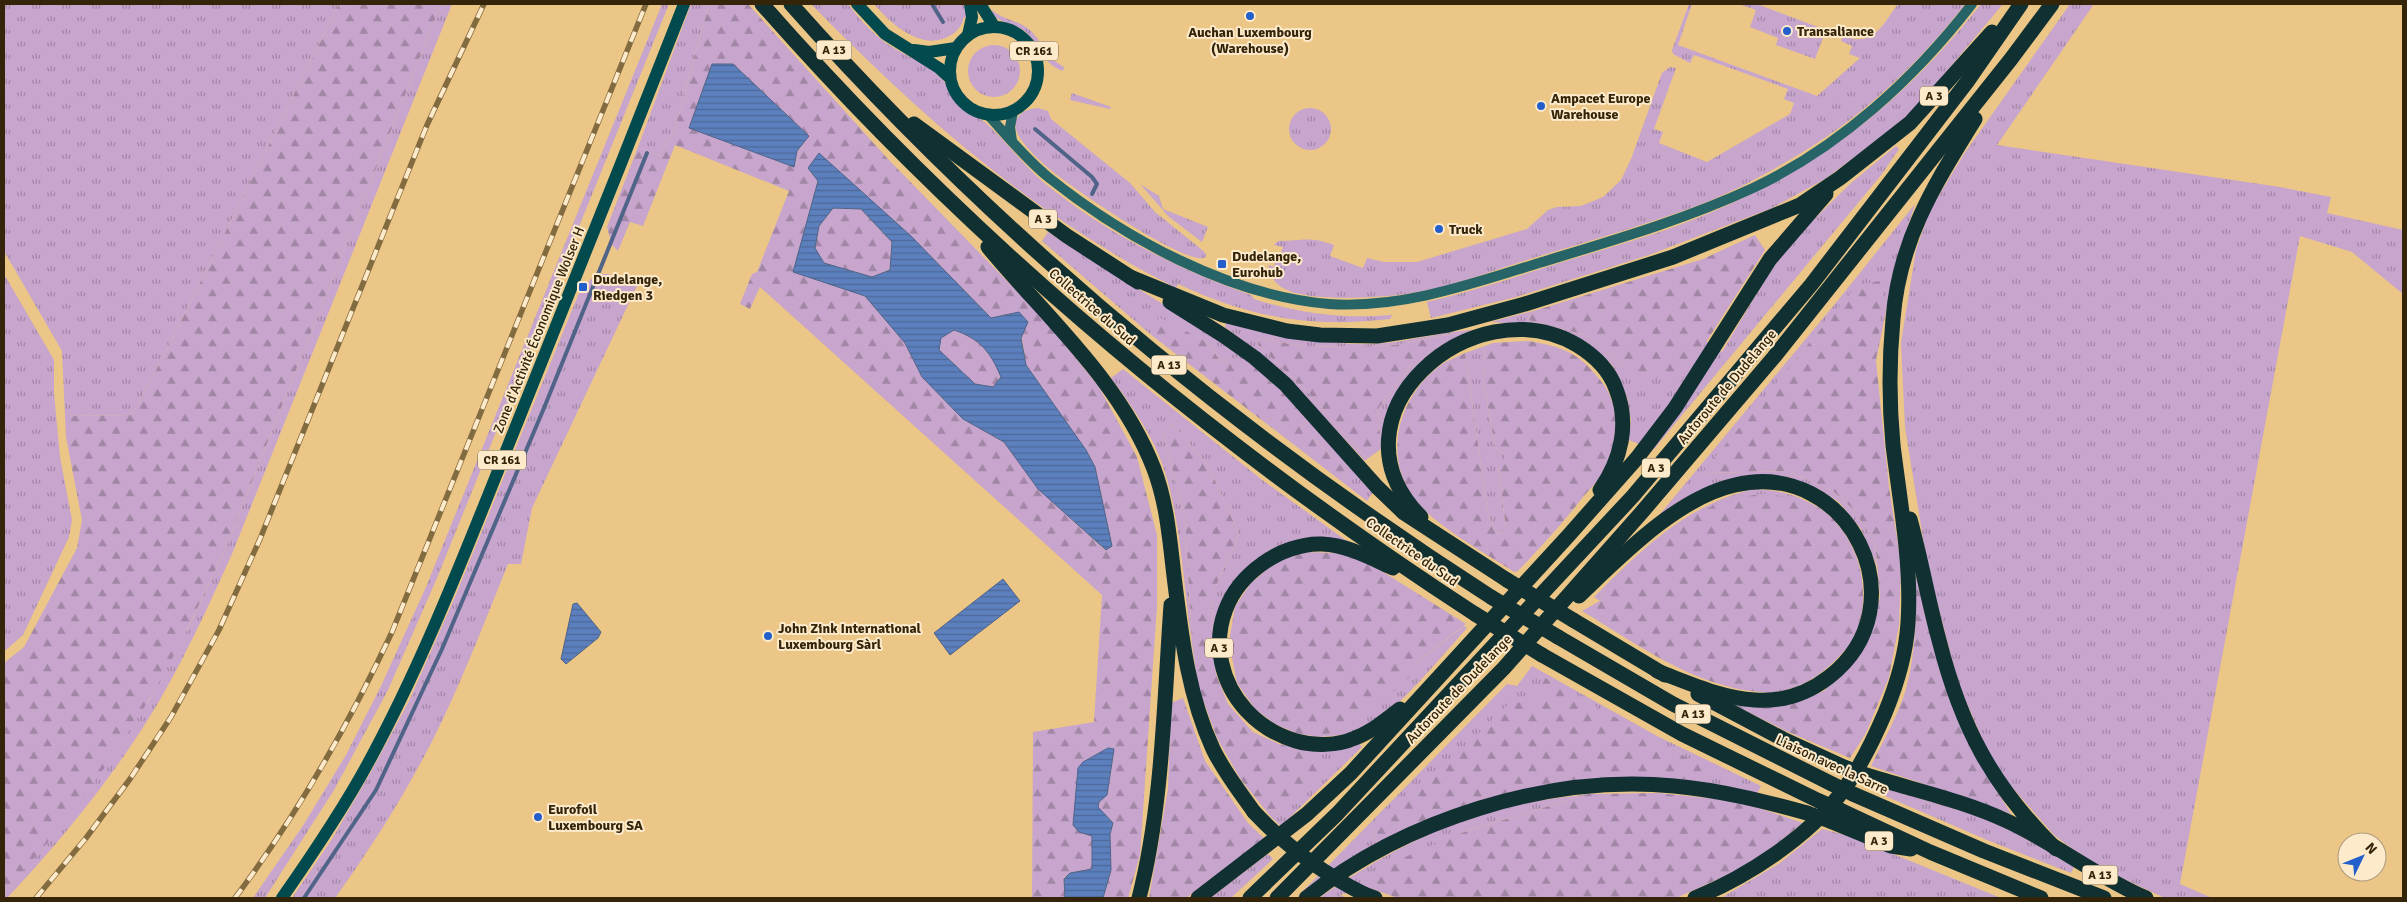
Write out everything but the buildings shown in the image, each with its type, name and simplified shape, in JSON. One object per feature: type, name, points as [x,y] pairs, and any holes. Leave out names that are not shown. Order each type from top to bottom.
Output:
[{"type":"highway","name":"Collectrice du Sud","points":[[762,4],[868,120],[946,198],[1082,322],[1178,400],[1274,474],[1424,581],[1542,655],[1682,734],[1819,801],[1835,816]]},
{"type":"highway","name":"Collectrice du Sud","points":[[791,4],[940,162],[1099,308],[1191,384],[1287,458],[1491,597],[1558,638]]},
{"type":"highway","name":"A 3","points":[[877,96],[1067,236],[1130,277],[1184,300],[1257,325],[1320,335],[1377,336],[1448,325],[1505,309],[1672,257],[1800,205],[1840,178],[1910,122],[2020,4]]},
{"type":"highway","name":"Autoroute de Dudelange","points":[[1250,898],[1337,814],[1633,496],[1811,285],[1967,82],[2020,4]]},
{"type":"highway","name":"Autoroute de Dudelange","points":[[1277,898],[1504,668],[1774,357],[2011,59],[2052,4]]},
{"type":"highway","name":"A 3","points":[[1695,898],[1738,878],[1773,856],[1803,832],[1842,792],[1872,744],[1898,680],[1908,624],[1908,584],[1900,486],[1893,443],[1890,390],[1893,318],[1899,280],[1920,215],[1935,182],[2011,59]]},
{"type":"highway","name":"A 3","points":[[1198,898],[1307,814],[1351,773],[1568,535],[1648,444],[1675,408],[1770,259],[1840,178]]},
{"type":"highway","name":"A 3","points":[[946,198],[1016,281],[1086,357],[1136,430],[1154,470],[1165,508],[1172,547],[1173,573],[1189,682],[1202,724],[1214,751],[1230,778],[1254,812],[1294,851],[1325,873],[1370,896]]},
{"type":"highway","name":"A 13","points":[[1130,277],[1224,336],[1255,358],[1284,384],[1377,487],[1404,513],[1507,580],[1657,671],[1783,740],[1866,775],[1981,811],[2020,828],[2109,880],[2146,898]]},
{"type":"highway","name":"A 13","points":[[1443,540],[1410,507],[1396,484],[1389,463],[1387,444],[1389,424],[1397,403],[1411,381],[1428,364],[1448,350],[1474,338],[1497,332],[1525,330],[1549,334],[1570,341],[1590,352],[1613,380],[1621,400],[1624,422],[1622,438],[1614,464],[1603,486],[1568,535]]},
{"type":"highway","name":"A 3","points":[[1504,668],[1628,550],[1679,512],[1717,490],[1756,481],[1789,485],[1823,500],[1838,511],[1854,530],[1865,553],[1871,577],[1871,599],[1865,628],[1851,655],[1835,672],[1816,687],[1791,697],[1754,700],[1715,693],[1657,671]]},
{"type":"highway","name":"A 3","points":[[1900,486],[1945,663],[1968,729],[1984,760],[2013,803],[2056,849]]},
{"type":"highway","name":"A 3","points":[[1423,692],[1392,716],[1355,739],[1330,744],[1309,744],[1282,737],[1260,724],[1246,712],[1227,683],[1219,650],[1220,628],[1226,609],[1236,589],[1252,571],[1270,557],[1297,547],[1322,544],[1351,549],[1424,581]]},
{"type":"highway","name":"A 3","points":[[1139,898],[1148,861],[1157,787],[1173,573]]},
{"type":"highway","name":"Liaison avec la Sarre","points":[[1558,638],[1673,704],[1832,784],[1984,851],[2104,898]]},
{"type":"highway","points":[[1306,898],[1384,847],[1427,828],[1483,807],[1551,791],[1630,784],[1674,786],[1754,799],[1807,814],[1835,816]]},
{"type":"highway","name":"A 13","points":[[1835,816],[1930,852],[2041,898]]},
{"type":"main road","name":"Zone d'Activité Économique Wolser H","points":[[282,898],[326,834],[366,766],[402,697],[440,611],[587,252],[684,4]]},
{"type":"main road","points":[[857,4],[885,34],[939,68],[950,78]]},
{"type":"main road","points":[[968,35],[972,17],[970,4]]},
{"type":"main road","points":[[980,4],[994,26],[976,30],[968,35],[956,48],[950,64],[950,78],[955,92],[963,103],[975,111],[989,116],[1047,176],[1090,208],[1131,234],[1200,268],[1252,288],[1305,300],[1362,304],[1409,300],[1456,289],[1654,227],[1755,187],[1791,167],[1863,117],[1918,68],[1972,4]]},
{"type":"main road","name":"CR 161","points":[[994,26],[1008,28],[1020,34],[1030,44],[1037,56],[1039,70],[1037,84],[1031,97],[1023,106],[1013,112]]},
{"type":"main road","points":[[909,49],[929,52],[956,48]]},
{"type":"main road","points":[[989,116],[1013,112],[1010,127],[1012,141]]},
{"type":"green space","points":[[4,4],[339,4],[162,359],[132,415],[65,416],[62,351],[4,251]]},
{"type":"green space","points":[[339,4],[441,4],[224,552],[188,628],[148,701],[99,776],[44,847],[4,892],[4,663],[24,647],[77,548],[82,520],[66,437],[65,416],[132,415],[162,359]]},
{"type":"green space","points":[[441,4],[452,4],[232,554],[197,630],[158,703],[107,780],[48,853],[7,898],[4,898],[4,892],[20,874],[149,700],[190,624],[224,552]]},
{"type":"green space","points":[[662,4],[669,4],[437,578],[388,690],[334,790],[265,898],[253,898],[304,824],[346,755],[381,686],[426,587]]},
{"type":"green space","points":[[691,4],[709,4],[674,132],[659,156],[638,147]]},
{"type":"green space","points":[[709,4],[748,4],[887,158],[1047,322],[1099,387],[1137,457],[1157,535],[1157,606],[1140,855],[1128,898],[1103,898],[1111,870],[1110,834],[1112,824],[1098,807],[1099,802],[1107,794],[1114,750],[1079,832],[1092,836],[1092,869],[1070,873],[1064,878],[1065,898],[1032,898],[1033,732],[1094,722],[1102,595],[760,287],[750,309],[740,304],[752,274],[757,272],[789,191],[675,145],[643,226],[630,222],[618,251],[612,245],[607,227],[638,147],[659,156],[674,132]],"holes":[[[733,64],[809,136],[797,152],[794,167]],[[819,154],[911,236],[991,318],[1018,312],[1026,365],[1086,450],[1105,550],[1039,489],[1004,442],[963,419],[922,377],[906,343],[865,296],[794,272],[818,181]]]},
{"type":"green space","points":[[811,4],[848,4],[863,22],[887,44],[924,65],[941,78],[960,106],[988,125],[1043,182],[1091,217],[1142,248],[1223,285],[1251,295],[1254,299],[1260,301],[1294,309],[1342,316],[1392,315],[1390,319],[1333,322],[1281,318],[1231,305],[1178,284],[1176,288],[1138,268],[1074,229],[1033,201],[955,140],[881,73]]},
{"type":"green space","points":[[874,4],[966,4],[967,17],[964,17],[956,32],[940,40],[930,41],[908,34],[889,20]]},
{"type":"green space","points":[[1689,4],[1692,4],[1678,45],[1817,96],[1860,58],[1849,54],[1852,46],[1841,41],[1843,36],[1854,39],[1870,37],[1882,27],[1898,4],[1965,4],[1926,50],[1905,71],[1837,130],[1812,147],[1766,173],[1704,203],[1438,288],[1378,297],[1342,298],[1294,292],[1277,284],[1268,265],[1274,267],[1275,262],[1269,260],[1271,253],[1280,256],[1283,247],[1274,245],[1278,241],[1311,240],[1325,242],[1334,245],[1330,256],[1363,268],[1367,258],[1384,262],[1417,262],[1527,229],[1548,210],[1557,207],[1581,206],[1603,197],[1621,180],[1631,159],[1662,73],[1670,67],[1676,68],[1654,129],[1663,132],[1659,143],[1707,162],[1790,114],[1794,103],[1784,99],[1788,89],[1694,55],[1690,63],[1673,54],[1672,50]]},
{"type":"green space","name":"Transaliance","points":[[1739,4],[1757,4],[1826,30],[1815,59],[1776,45],[1778,38],[1750,27],[1756,10]]},
{"type":"green space","points":[[1981,4],[2003,4],[1921,102],[1895,127],[1825,179],[1772,208],[1649,255],[1516,297],[1431,318],[1427,302],[1502,281],[1679,225],[1753,193],[1791,173],[1860,126],[1892,99],[1923,70]]},
{"type":"green space","points":[[2070,4],[2094,4],[1997,145],[2280,187],[2331,197],[2327,213],[2403,230],[2403,294],[2352,252],[2300,236],[2180,884],[2212,898],[2165,898],[2111,873],[2079,854],[2054,835],[1995,768],[1958,683],[1927,563],[1905,427],[1901,343],[1916,250],[1930,210],[1964,154]]},
{"type":"green space","points":[[992,10],[1030,30],[1053,59],[1064,67],[1063,71],[1049,63],[1029,35],[1023,30],[999,20]]},
{"type":"green space","points":[[989,45],[999,45],[1013,52],[1020,66],[1020,76],[1013,90],[999,97],[989,97],[979,93],[972,86],[968,76],[968,66],[972,56],[979,49]]},
{"type":"green space","points":[[1072,93],[1111,107],[1110,109],[1070,100]]},
{"type":"green space","points":[[1038,108],[1048,111],[1051,119],[1130,183],[1155,212],[1201,249],[1206,254],[1206,257],[1195,257],[1177,251],[1155,239],[1081,192],[1043,164],[1020,138],[1016,126],[1016,121],[1021,113]]},
{"type":"green space","points":[[1310,108],[1325,114],[1331,129],[1325,144],[1310,150],[1295,144],[1289,129],[1295,114]]},
{"type":"green space","points":[[1896,146],[1899,149],[1882,174],[1654,449],[1628,440],[1631,421],[1627,397],[1613,366],[1588,343],[1543,326],[1491,322],[1537,310],[1528,318],[1531,321],[1586,335],[1617,362],[1678,385],[1706,341],[1722,352],[1769,273],[1793,240],[1851,183]]},
{"type":"green space","points":[[1140,184],[1159,196],[1163,209],[1208,227],[1202,242],[1169,217]]},
{"type":"green space","points":[[1915,204],[1893,276],[1876,361],[1884,280],[1703,473],[1789,471],[1834,492],[1853,509],[1875,541],[1877,566],[1861,529],[1839,502],[1820,490],[1789,477],[1736,478],[1662,516],[1660,514],[1839,299]]},
{"type":"green space","points":[[833,208],[861,209],[892,242],[890,270],[872,277],[824,263],[815,248],[819,226]]},
{"type":"green space","points":[[1048,232],[1243,356],[1221,362],[1207,342],[1159,318],[1150,334],[1042,241]]},
{"type":"green space","points":[[1755,235],[1765,250],[1678,386],[1617,362],[1586,335],[1531,321],[1528,318],[1537,310],[1703,259]]},
{"type":"green space","points":[[4,274],[54,360],[54,393],[60,457],[72,520],[69,537],[23,635],[6,650],[4,650]]},
{"type":"green space","points":[[598,274],[608,274],[637,286],[532,508],[521,564],[508,564],[477,642],[443,719],[393,811],[350,877],[335,898],[292,898],[332,839],[409,701],[455,597],[581,288]]},
{"type":"green space","points":[[1885,280],[1876,361],[1889,487],[1901,564],[1899,625],[1889,677],[1866,733],[1850,758],[1786,731],[1732,704],[1787,705],[1824,691],[1858,657],[1870,636],[1880,597],[1875,541],[1853,509],[1834,492],[1789,471],[1702,473],[1857,285]]},
{"type":"green space","points":[[1159,317],[1207,342],[1221,362],[1243,356],[1283,390],[1309,418],[1302,427],[1348,471],[1341,481],[1150,334]]},
{"type":"green space","points":[[1227,320],[1305,338],[1365,344],[1385,343],[1472,330],[1433,356],[1410,376],[1400,388],[1386,416],[1384,447],[1381,449],[1378,409],[1410,367],[1454,337],[1450,334],[1397,345],[1305,347],[1259,338],[1258,345],[1307,392],[1367,459],[1365,461],[1281,371],[1225,327]]},
{"type":"green space","points":[[954,330],[971,337],[983,347],[993,360],[1001,377],[993,387],[975,384],[939,350],[941,338]]},
{"type":"green space","points":[[1451,334],[1455,337],[1410,367],[1378,409],[1381,449],[1367,459],[1307,392],[1258,345],[1259,338],[1305,347],[1397,345]]},
{"type":"green space","points":[[1528,341],[1569,352],[1593,371],[1608,391],[1612,402],[1615,413],[1616,437],[1610,459],[1600,477],[1560,526],[1518,571],[1514,572],[1475,548],[1424,510],[1415,500],[1405,483],[1399,465],[1397,447],[1405,410],[1414,393],[1426,378],[1441,365],[1465,353],[1488,514],[1497,534],[1506,529],[1498,465],[1505,459],[1505,454],[1495,447],[1483,378],[1485,346],[1493,343]]},
{"type":"green space","points":[[1485,346],[1483,378],[1495,447],[1505,454],[1505,459],[1498,466],[1506,529],[1497,534],[1488,514],[1465,353]]},
{"type":"green space","points":[[1123,369],[1261,479],[1347,541],[1312,538],[1223,599],[1212,643],[1213,593],[1239,534],[1208,465],[1172,424],[1164,436],[1185,517],[1192,644],[1172,498],[1158,453],[1148,433],[1111,378]]},
{"type":"green space","points":[[1309,418],[1373,492],[1367,501],[1341,481],[1348,471],[1302,427]]},
{"type":"green space","points":[[1172,424],[1208,465],[1239,534],[1213,593],[1212,643],[1216,674],[1228,704],[1253,732],[1288,746],[1331,769],[1271,817],[1241,780],[1217,738],[1198,686],[1192,644],[1185,517],[1164,436]]},
{"type":"green space","points":[[1754,489],[1789,494],[1805,500],[1821,510],[1604,592],[1600,601],[1594,597],[1629,562],[1686,517],[1730,496]]},
{"type":"green space","points":[[1767,494],[1802,500],[1821,509],[1846,535],[1860,568],[1863,604],[1860,622],[1853,639],[1845,650],[1821,673],[1796,687],[1778,692],[1759,692],[1735,688],[1711,681],[1666,662],[1582,611],[1600,601],[1604,592],[1639,557],[1676,526],[1718,504],[1741,497]]},
{"type":"green space","points":[[1305,552],[1337,553],[1364,560],[1466,624],[1417,662],[1419,669],[1367,714],[1321,737],[1298,734],[1275,724],[1255,709],[1237,683],[1229,642],[1235,607],[1250,584],[1277,561]]},
{"type":"green space","points":[[1916,578],[1919,578],[1990,779],[2011,814],[1871,766],[1899,709],[1906,689],[1912,662],[1915,634]]},
{"type":"green space","points":[[1464,626],[1467,628],[1433,667],[1408,694],[1382,717],[1359,731],[1321,737],[1367,713],[1417,662]]},
{"type":"green space","points":[[1532,666],[1657,736],[1761,786],[1757,794],[1651,780],[1532,705],[1372,836],[1380,844],[1301,893],[1507,684],[1517,686]]},
{"type":"green space","points":[[1545,678],[1709,770],[1707,779],[1604,781],[1380,844],[1372,836],[1512,701],[1532,705]]},
{"type":"green space","points":[[1183,698],[1205,761],[1248,823],[1265,839],[1186,898],[1149,898],[1168,789],[1171,703]]},
{"type":"green space","points":[[1359,743],[1362,747],[1281,826],[1271,817],[1330,769],[1288,746],[1317,752]]},
{"type":"green space","points":[[1887,789],[1983,817],[2024,837],[2074,867],[2071,873],[1987,840],[1885,796]]},
{"type":"green space","points":[[1658,793],[1727,800],[1750,805],[1803,823],[1752,864],[1676,898],[1398,898],[1366,887],[1375,870],[1461,833],[1588,794]]},
{"type":"green space","points":[[1588,794],[1461,833],[1366,887],[1340,895],[1347,898],[1319,898],[1386,856],[1410,843],[1458,822],[1509,806]]},
{"type":"green space","points":[[1822,829],[1849,836],[2001,898],[1721,898],[1780,863]]},
{"type":"green space","points":[[1268,854],[1273,859],[1231,898],[1210,898]]},
{"type":"water","points":[[712,64],[733,64],[809,136],[797,151],[794,167],[689,128]]},
{"type":"water","points":[[819,153],[911,236],[991,318],[1019,312],[1028,322],[1021,338],[1026,365],[1086,450],[1095,467],[1112,546],[1106,550],[1038,489],[1004,442],[963,419],[922,377],[905,343],[865,296],[793,272],[818,181],[808,168]],"holes":[[[833,208],[861,209],[892,242],[890,270],[872,277],[824,263],[815,248],[819,226]],[[954,330],[971,337],[983,347],[993,360],[1001,377],[993,387],[975,384],[939,350],[941,338]]]},
{"type":"water","points":[[1003,579],[1020,601],[950,655],[934,633]]},
{"type":"water","points":[[577,603],[601,632],[598,638],[566,664],[561,659],[573,604]]},
{"type":"water","points":[[1108,748],[1114,749],[1107,795],[1099,802],[1098,807],[1113,823],[1110,834],[1111,870],[1103,898],[1065,898],[1064,879],[1070,873],[1092,869],[1092,836],[1079,832],[1073,825],[1078,768],[1083,762]]},
{"type":"waterway","points":[[932,4],[943,22]]},
{"type":"waterway","points":[[1035,129],[1092,177],[1097,184],[1092,194]]},
{"type":"waterway","points":[[304,898],[376,790],[442,649],[544,408],[647,153]]},
{"type":"railway","points":[[36,898],[86,838],[130,779],[171,717],[219,630],[260,539],[427,125],[484,4]]},
{"type":"railway","points":[[235,898],[280,835],[320,769],[358,702],[392,632],[646,4]]},
{"type":"place","name":"Auchan Luxembourg (Warehouse)","points":[[1250,16]]},
{"type":"place","name":"Transaliance","points":[[1787,31]]},
{"type":"place","name":"Ampacet Europe Warehouse","points":[[1541,106]]},
{"type":"place","name":"Truck","points":[[1439,229]]},
{"type":"place","name":"Dudelange, Eurohub","points":[[1222,264]]},
{"type":"place","name":"Dudelange, Riedgen 3","points":[[583,287]]},
{"type":"place","name":"John Zink International Luxembourg Sàrl","points":[[768,636]]},
{"type":"place","name":"Eurofoil Luxembourg SA","points":[[538,817]]}]
